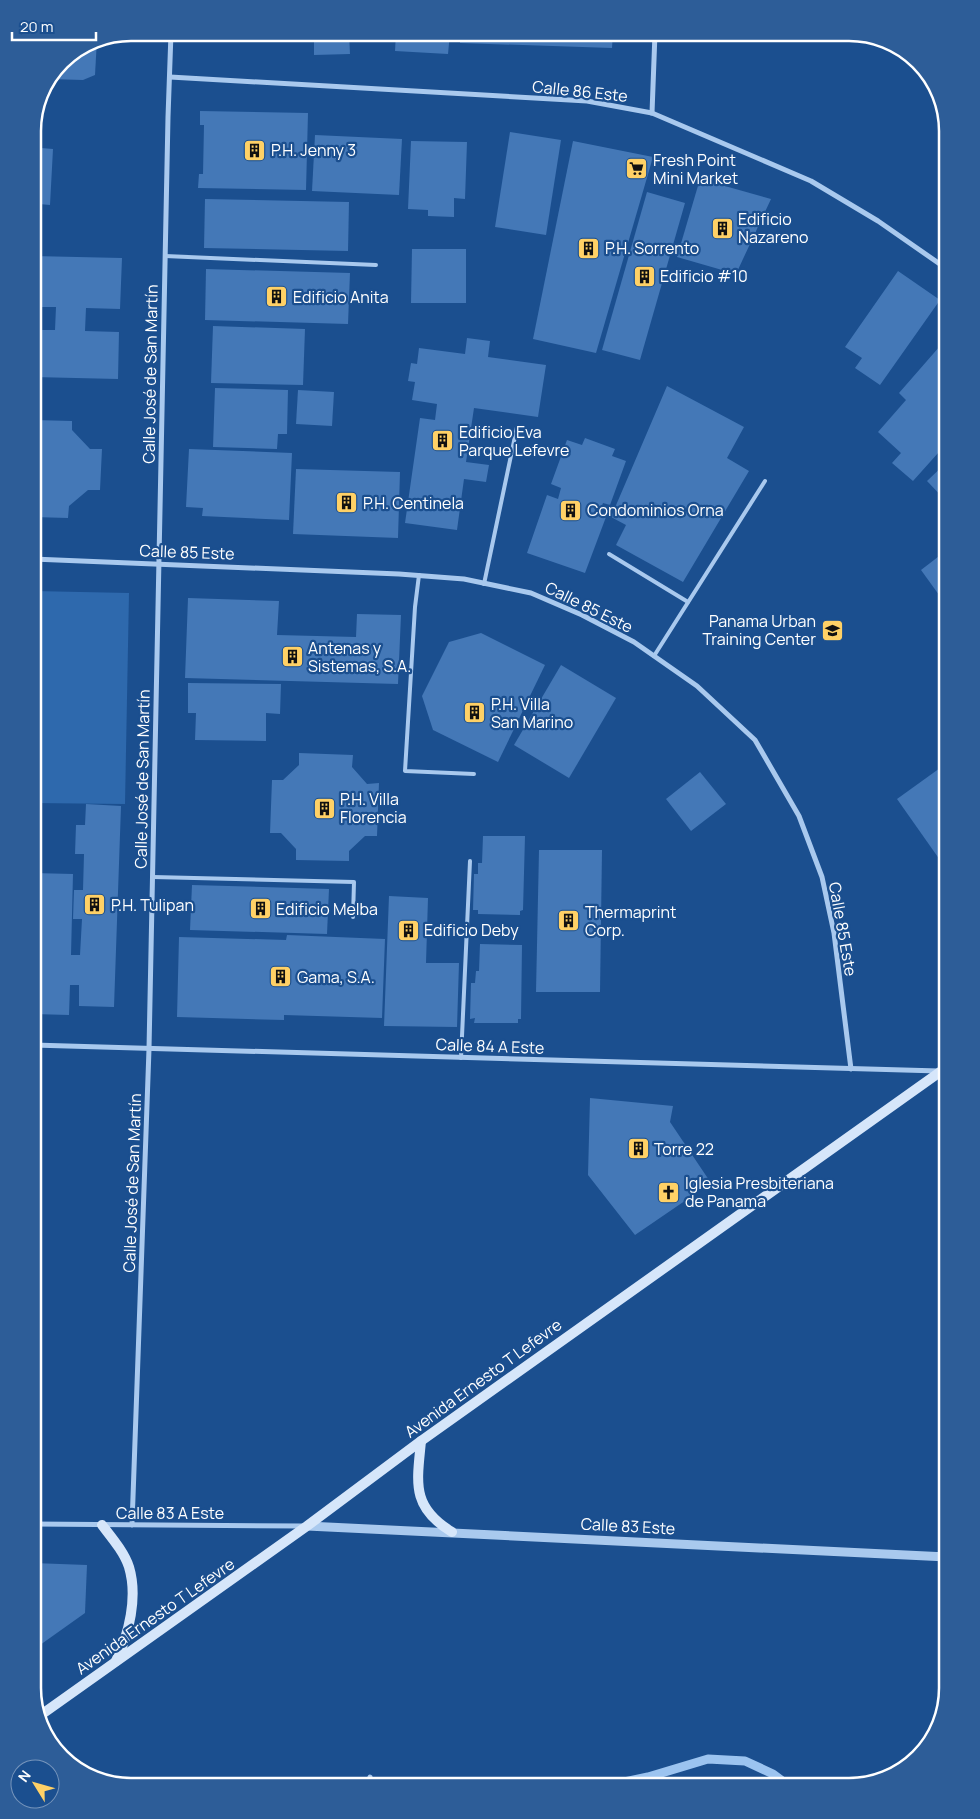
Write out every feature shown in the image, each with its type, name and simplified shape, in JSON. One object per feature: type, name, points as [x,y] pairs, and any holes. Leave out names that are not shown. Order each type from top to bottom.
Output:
[{"type":"main road","name":"Avenida Ernesto T Lefevre","points":[[45,1712],[307,1526],[421,1441],[939,1074]]},
{"type":"main road","points":[[421,1441],[417,1482],[419,1494],[424,1506],[432,1517],[452,1532]]},
{"type":"main road","points":[[102,1525],[123,1554],[129,1567],[131,1580],[132,1599],[129,1620],[124,1644],[116,1662]]},
{"type":"street","name":"Calle José de San Martín","points":[[132,1526],[149,1049],[158,563],[171,41]]},
{"type":"street","points":[[652,113],[655,41]]},
{"type":"street","name":"Calle 86 Este","points":[[170,77],[587,101],[652,113],[811,181],[878,221],[939,262]]},
{"type":"street","name":"Calle 85 Este","points":[[41,559],[419,575],[464,579],[531,593],[582,615],[634,642],[697,686],[755,740],[800,816],[822,877],[834,933],[851,1069]]},
{"type":"street","name":"Calle 84 A Este","points":[[41,1045],[939,1070]]},
{"type":"street","name":"Calle 83 A Este","points":[[41,1524],[307,1526]]},
{"type":"street","name":"Calle 83 Este","points":[[307,1526],[939,1557]]},
{"type":"lane","points":[[165,256],[376,265]]},
{"type":"lane","points":[[484,584],[517,427]]},
{"type":"lane","points":[[654,656],[765,481]]},
{"type":"lane","points":[[609,554],[688,602]]},
{"type":"lane","points":[[419,575],[415,607],[405,771],[474,774]]},
{"type":"lane","points":[[461,1058],[470,861]]},
{"type":"lane","points":[[153,877],[354,882],[353,917]]},
{"type":"shaded area","points":[[41,591],[129,593],[125,804],[41,803]]},
{"type":"building","points":[[314,41],[349,41],[350,54],[314,55]]},
{"type":"building","points":[[396,41],[449,41],[448,54],[395,51]]},
{"type":"building","points":[[460,41],[612,41],[612,48],[460,43]]},
{"type":"building","points":[[96,48],[95,75],[83,80],[57,79],[76,60]]},
{"type":"building","name":"P.H. Jenny 3","points":[[200,111],[308,113],[306,190],[198,188],[199,174],[203,174],[204,125],[200,125]]},
{"type":"building","points":[[510,132],[561,140],[546,235],[495,227]]},
{"type":"building","points":[[315,135],[402,139],[399,195],[312,191]]},
{"type":"building","points":[[411,141],[467,142],[465,199],[454,198],[454,217],[428,216],[428,210],[408,209]]},
{"type":"building","name":"P.H. Sorrento","points":[[573,141],[653,157],[596,353],[533,339]]},
{"type":"building","points":[[41,148],[53,149],[50,205],[41,204]]},
{"type":"building","name":"Edificio Nazareno","points":[[700,179],[771,199],[736,274],[677,257]]},
{"type":"building","name":"Edificio #10","points":[[647,192],[685,203],[640,360],[602,350]]},
{"type":"building","points":[[205,199],[349,202],[348,251],[204,248]]},
{"type":"building","points":[[412,249],[466,249],[466,303],[411,303]]},
{"type":"building","points":[[41,256],[122,258],[120,309],[86,308],[85,331],[119,332],[118,379],[41,377],[41,330],[55,330],[56,307],[41,307]]},
{"type":"building","name":"Edificio Anita","points":[[206,269],[350,273],[348,324],[205,320]]},
{"type":"building","points":[[898,271],[939,299],[880,385],[855,368],[862,358],[845,347]]},
{"type":"building","points":[[213,326],[305,329],[303,385],[211,383]]},
{"type":"building","name":"Edificio Eva Parque Lefevre","points":[[467,338],[490,341],[488,357],[546,365],[538,417],[474,408],[466,462],[489,465],[486,482],[464,479],[457,530],[405,523],[420,418],[435,420],[437,404],[412,400],[415,382],[408,381],[411,363],[417,364],[419,348],[465,354]]},
{"type":"building","points":[[939,347],[939,452],[913,481],[892,463],[901,453],[878,432],[906,400],[899,393]]},
{"type":"building","points":[[667,386],[744,427],[727,458],[749,471],[683,582],[616,545],[626,525],[611,517]]},
{"type":"building","points":[[215,388],[288,390],[287,434],[278,434],[277,449],[213,447]]},
{"type":"building","points":[[298,390],[334,392],[332,426],[296,424]]},
{"type":"building","points":[[41,420],[72,421],[72,430],[90,449],[102,449],[100,490],[88,490],[69,506],[68,518],[41,517]]},
{"type":"building","name":"Condominios Orna","points":[[585,438],[615,449],[612,456],[626,461],[610,505],[603,503],[599,514],[606,517],[585,573],[527,553],[547,495],[558,499],[561,488],[551,484],[567,440],[582,445]]},
{"type":"building","points":[[189,449],[292,453],[289,520],[202,516],[203,508],[186,507]]},
{"type":"building","name":"P.H. Centinela","points":[[296,469],[400,472],[398,538],[293,534]]},
{"type":"building","points":[[939,470],[939,494],[927,481]]},
{"type":"building","points":[[939,556],[939,595],[921,570]]},
{"type":"building","name":"Antenas y Sistemas, S.A.","points":[[188,598],[279,601],[277,635],[356,637],[357,614],[401,615],[398,684],[185,678]]},
{"type":"building","name":"P.H. Villa San Marino","points":[[481,633],[545,665],[498,762],[433,730],[422,696],[449,642]]},
{"type":"building","points":[[561,665],[616,698],[569,778],[514,745]]},
{"type":"building","points":[[188,683],[281,684],[280,714],[266,713],[266,741],[195,740],[196,713],[188,713]]},
{"type":"building","name":"P.H. Villa Florencia","points":[[299,753],[353,755],[352,767],[367,784],[379,783],[377,836],[365,836],[349,851],[349,861],[296,860],[296,849],[281,833],[270,833],[272,780],[283,780],[299,765]]},
{"type":"building","points":[[939,769],[939,859],[897,799]]},
{"type":"building","points":[[700,772],[726,804],[691,831],[666,799]]},
{"type":"building","name":"P.H. Tulipan","points":[[86,804],[121,806],[114,1007],[79,1006],[79,985],[70,985],[69,1015],[41,1014],[41,873],[73,874],[71,955],[80,955],[82,919],[73,919],[74,890],[83,890],[84,854],[75,854],[76,825],[85,825]]},
{"type":"building","points":[[483,836],[525,836],[523,910],[520,911],[520,915],[478,914],[478,910],[473,910],[474,874],[478,874],[478,863],[482,863]]},
{"type":"building","name":"Thermaprint Corp.","points":[[539,850],[602,850],[600,992],[536,992]]},
{"type":"building","name":"Edificio Melba","points":[[192,885],[329,889],[327,934],[190,930]]},
{"type":"building","name":"Edificio Deby","points":[[389,896],[428,898],[426,963],[459,963],[457,1027],[384,1026]]},
{"type":"building","name":"Gama, S.A.","points":[[287,935],[385,939],[382,1018],[284,1015],[284,1020],[177,1017],[179,937],[286,940]]},
{"type":"building","points":[[480,944],[522,945],[521,1019],[518,1019],[518,1023],[474,1023],[475,1018],[470,1019],[471,983],[475,983],[476,971],[479,971]]},
{"type":"building","name":"Torre 22","points":[[590,1098],[673,1106],[670,1122],[711,1183],[635,1235],[588,1175]]},
{"type":"building","points":[[41,1563],[87,1565],[85,1613],[41,1644]]},
{"type":"waterway","points":[[643,1778],[708,1759],[745,1761],[778,1778]]},
{"type":"place","name":"P.H. Jenny 3","points":[[255,150]]},
{"type":"place","name":"Fresh Point Mini Market","points":[[637,169]]},
{"type":"place","name":"Edificio Nazareno","points":[[722,228]]},
{"type":"place","name":"P.H. Sorrento","points":[[589,248]]},
{"type":"place","name":"Edificio #10","points":[[644,276]]},
{"type":"place","name":"Edificio Anita","points":[[277,297]]},
{"type":"place","name":"Edificio Eva Parque Lefevre","points":[[443,441]]},
{"type":"place","name":"P.H. Centinela","points":[[347,503]]},
{"type":"place","name":"Condominios Orna","points":[[571,510]]},
{"type":"place","name":"Panama Urban Training Center","points":[[832,630]]},
{"type":"place","name":"Antenas y Sistemas, S.A.","points":[[292,657]]},
{"type":"place","name":"P.H. Villa San Marino","points":[[475,713]]},
{"type":"place","name":"P.H. Villa Florencia","points":[[324,808]]},
{"type":"place","name":"P.H. Tulipan","points":[[95,905]]},
{"type":"place","name":"Edificio Melba","points":[[260,909]]},
{"type":"place","name":"Thermaprint Corp.","points":[[569,921]]},
{"type":"place","name":"Edificio Deby","points":[[408,930]]},
{"type":"place","name":"Gama, S.A.","points":[[281,977]]},
{"type":"place","name":"Torre 22","points":[[638,1149]]},
{"type":"place","name":"Iglesia Presbiteriana de Panama","points":[[669,1192]]}]
